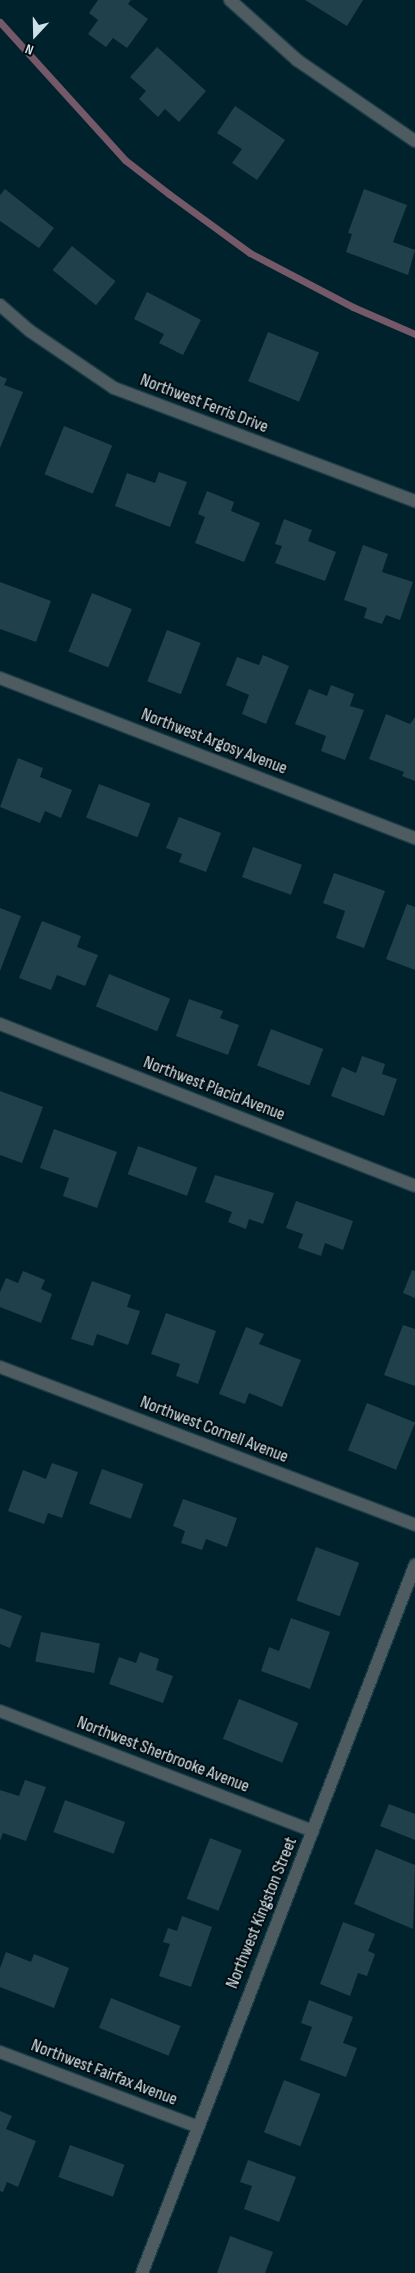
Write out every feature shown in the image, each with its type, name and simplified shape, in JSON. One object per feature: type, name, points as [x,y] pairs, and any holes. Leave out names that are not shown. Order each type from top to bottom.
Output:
[{"type":"street","points":[[230,0],[297,60],[415,141]]},
{"type":"street","name":"Northwest Ferris Drive","points":[[0,305],[30,331],[114,388],[415,501]]},
{"type":"street","name":"Northwest Argosy Avenue","points":[[0,678],[415,838]]},
{"type":"street","name":"Northwest Placid Avenue","points":[[0,1024],[415,1186]]},
{"type":"street","name":"Northwest Cornell Avenue","points":[[0,1367],[415,1525]]},
{"type":"street","name":"Northwest Kingston Street","points":[[142,2273],[196,2126],[313,1831],[415,1565]]},
{"type":"street","name":"Northwest Sherbrooke Avenue","points":[[0,1711],[313,1831]]},
{"type":"street","name":"Northwest Fairfax Avenue","points":[[0,2052],[196,2126]]},
{"type":"building","points":[[98,0],[131,0],[128,4],[148,19],[127,48],[113,38],[106,47],[88,34],[98,20],[89,13]]},
{"type":"building","points":[[305,0],[363,0],[347,26]]},
{"type":"building","points":[[157,47],[206,91],[179,122],[165,109],[158,117],[139,99],[146,91],[130,77]]},
{"type":"building","points":[[235,106],[285,140],[257,180],[232,163],[242,149],[217,133]]},
{"type":"building","points":[[5,189],[54,228],[39,248],[0,221],[0,195]]},
{"type":"building","points":[[364,189],[407,205],[393,242],[415,250],[408,275],[346,252],[352,234],[348,233]]},
{"type":"building","points":[[72,246],[116,281],[96,305],[52,270]]},
{"type":"building","points":[[147,292],[201,320],[183,355],[159,343],[164,334],[134,319]]},
{"type":"building","points":[[268,332],[319,353],[299,402],[248,381]]},
{"type":"building","points":[[0,376],[7,379],[4,385],[23,392],[0,448]]},
{"type":"building","points":[[64,426],[112,445],[93,494],[45,474]]},
{"type":"building","points":[[159,472],[187,482],[170,527],[115,506],[127,473],[155,483]]},
{"type":"building","points":[[207,491],[234,502],[231,511],[260,523],[244,562],[195,543],[205,517],[198,514]]},
{"type":"building","points":[[284,519],[312,530],[308,541],[336,552],[325,581],[275,563],[282,546],[275,544]]},
{"type":"building","points":[[363,545],[388,554],[382,572],[413,582],[400,620],[386,615],[382,624],[364,618],[367,608],[344,600]]},
{"type":"building","points":[[0,582],[51,601],[36,642],[0,629]]},
{"type":"building","points":[[92,593],[132,609],[108,668],[68,651]]},
{"type":"building","points":[[167,630],[201,643],[181,694],[147,681]]},
{"type":"building","points":[[263,655],[289,666],[266,724],[242,714],[249,695],[226,685],[237,657],[259,665]]},
{"type":"building","points":[[331,685],[354,694],[350,706],[364,710],[345,760],[321,751],[326,736],[295,724],[309,689],[327,696]]},
{"type":"building","points":[[386,714],[410,724],[415,717],[415,781],[402,776],[404,772],[369,759]]},
{"type":"building","points":[[18,758],[43,768],[40,777],[72,790],[61,818],[45,811],[40,823],[0,807]]},
{"type":"building","points":[[99,784],[150,804],[137,837],[86,818]]},
{"type":"building","points":[[179,817],[221,833],[206,872],[179,862],[182,854],[166,848]]},
{"type":"building","points":[[253,847],[302,865],[291,895],[242,877]]},
{"type":"building","points":[[334,873],[385,891],[364,948],[336,938],[345,911],[323,903]]},
{"type":"building","points":[[407,904],[415,907],[415,970],[386,959]]},
{"type":"building","points":[[0,908],[21,916],[0,971]]},
{"type":"building","points":[[42,921],[81,936],[77,947],[98,955],[85,986],[57,975],[51,990],[19,978]]},
{"type":"building","points":[[109,974],[170,999],[157,1031],[96,1006]]},
{"type":"building","points":[[189,999],[223,1011],[220,1018],[239,1025],[228,1055],[176,1036]]},
{"type":"building","points":[[271,1029],[323,1049],[309,1085],[257,1065]]},
{"type":"building","points":[[362,1056],[385,1064],[382,1074],[397,1079],[384,1116],[331,1096],[342,1067],[356,1073]]},
{"type":"building","points":[[0,1091],[43,1107],[22,1163],[0,1155]]},
{"type":"building","points":[[54,1129],[117,1152],[97,1208],[63,1196],[69,1178],[40,1168]]},
{"type":"building","points":[[138,1146],[197,1168],[187,1196],[128,1174]]},
{"type":"building","points":[[215,1175],[274,1193],[263,1224],[249,1219],[246,1229],[228,1222],[232,1212],[205,1202]]},
{"type":"building","points":[[296,1201],[353,1221],[343,1250],[325,1243],[321,1256],[298,1248],[303,1234],[286,1228]]},
{"type":"building","points":[[412,1270],[415,1271],[415,1298],[403,1293]]},
{"type":"building","points":[[23,1271],[45,1280],[41,1289],[52,1294],[41,1323],[0,1307],[0,1292],[6,1278],[18,1283]]},
{"type":"building","points":[[92,1281],[131,1295],[127,1307],[140,1311],[128,1345],[97,1334],[93,1346],[71,1339]]},
{"type":"building","points":[[166,1313],[216,1331],[198,1384],[176,1376],[180,1364],[151,1354]]},
{"type":"building","points":[[403,1325],[415,1329],[415,1386],[384,1375]]},
{"type":"building","points":[[246,1327],[264,1334],[259,1344],[301,1360],[282,1407],[249,1393],[245,1404],[219,1394]]},
{"type":"building","points":[[367,1403],[415,1422],[396,1470],[348,1450]]},
{"type":"building","points":[[52,1463],[78,1472],[62,1518],[48,1513],[44,1524],[8,1511],[23,1470],[46,1479]]},
{"type":"building","points":[[102,1469],[143,1484],[131,1519],[89,1504]]},
{"type":"building","points":[[183,1499],[237,1518],[227,1547],[206,1539],[202,1550],[181,1543],[185,1531],[173,1526]]},
{"type":"building","points":[[316,1547],[359,1563],[340,1616],[297,1601]]},
{"type":"building","points":[[0,1608],[22,1616],[10,1648],[0,1644]]},
{"type":"building","points":[[291,1618],[330,1632],[310,1689],[261,1671],[269,1647],[279,1651]]},
{"type":"building","points":[[41,1632],[100,1643],[94,1673],[35,1661]]},
{"type":"building","points":[[140,1652],[159,1659],[156,1670],[173,1676],[163,1703],[109,1684],[119,1657],[136,1663]]},
{"type":"building","points":[[239,1699],[298,1723],[282,1763],[223,1739]]},
{"type":"building","points":[[25,1780],[46,1787],[26,1841],[3,1833],[0,1841],[0,1790],[19,1796]]},
{"type":"building","points":[[65,1800],[125,1822],[114,1854],[53,1832]]},
{"type":"building","points":[[389,1804],[415,1814],[415,1840],[380,1826]]},
{"type":"building","points":[[210,1838],[242,1850],[218,1911],[187,1899]]},
{"type":"building","points":[[376,1849],[415,1865],[413,1929],[354,1904]]},
{"type":"building","points":[[182,1916],[212,1927],[191,1987],[159,1976],[170,1944],[163,1942],[168,1928],[177,1931]]},
{"type":"building","points":[[343,1922],[375,1934],[368,1951],[375,1954],[367,1976],[358,1973],[350,1996],[320,1984]]},
{"type":"building","points":[[6,1952],[31,1962],[34,1954],[69,1968],[54,2008],[0,1987],[0,1968]]},
{"type":"building","points":[[111,1998],[181,2026],[169,2056],[99,2028]]},
{"type":"building","points":[[309,2000],[353,2017],[343,2043],[357,2048],[346,2077],[300,2060],[312,2027],[301,2023]]},
{"type":"building","points":[[284,2080],[320,2094],[300,2146],[264,2132]]},
{"type":"building","points":[[0,2111],[12,2116],[6,2129],[36,2141],[18,2187],[7,2182],[3,2192],[0,2191]]},
{"type":"building","points":[[70,2145],[125,2165],[113,2197],[58,2177]]},
{"type":"building","points":[[248,2160],[296,2177],[279,2222],[244,2209],[252,2186],[240,2182]]},
{"type":"building","points":[[230,2236],[273,2252],[265,2273],[217,2273]]},
{"type":"waterway","points":[[0,22],[125,160],[169,194],[250,253],[353,307],[415,334]]}]
